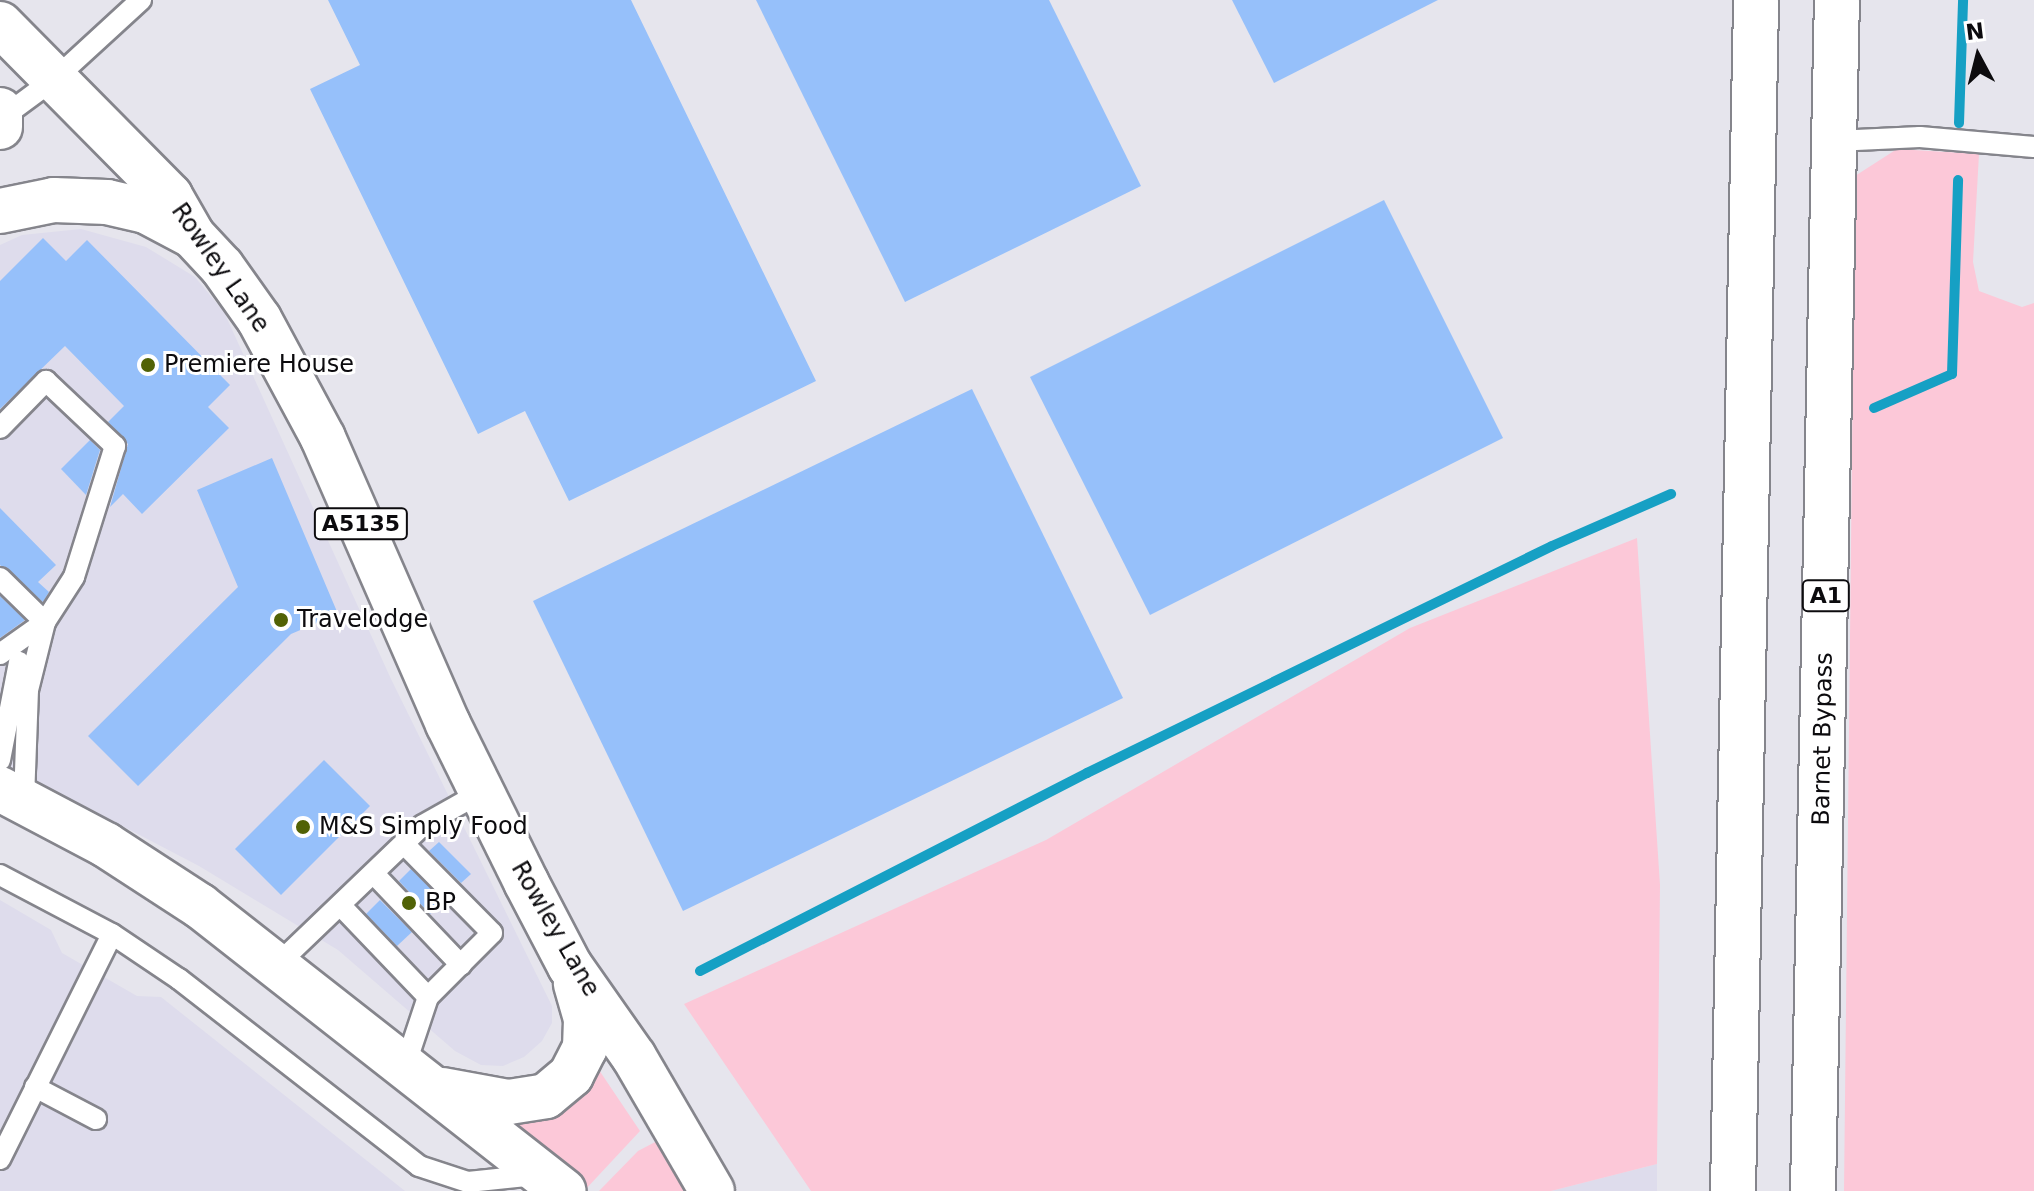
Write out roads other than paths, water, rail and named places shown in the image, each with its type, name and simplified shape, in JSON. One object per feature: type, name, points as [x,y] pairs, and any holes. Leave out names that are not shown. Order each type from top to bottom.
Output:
[{"type":"main road","points":[[1733,1191],[1756,0]]},
{"type":"main road","name":"Barnet Bypass","points":[[1813,1191],[1837,0]]},
{"type":"main road","name":"Rowley Lane","points":[[0,24],[57,77],[170,196],[193,236],[259,319],[323,438],[480,793],[570,966],[634,1057],[712,1191]]},
{"type":"main road","name":"A5135","points":[[0,211],[54,200],[107,202],[146,211],[193,236]]},
{"type":"main road","name":"A5135","points":[[12,794],[140,865],[279,963],[554,1183]]},
{"type":"main road","name":"A5135","points":[[421,1076],[509,1102],[546,1096],[571,1075],[585,1048],[586,1019],[570,966]]},
{"type":"lane","points":[[1,118],[57,77],[141,0]]},
{"type":"lane","points":[[1835,141],[1920,137],[2034,147]]},
{"type":"lane","points":[[0,428],[46,381],[115,446],[74,577],[45,622],[28,690],[12,794]]},
{"type":"lane","points":[[0,578],[45,622]]},
{"type":"lane","points":[[0,654],[45,622]]},
{"type":"lane","points":[[0,680],[19,662],[0,760]]},
{"type":"lane","points":[[279,963],[342,907],[423,825],[480,793]]},
{"type":"lane","points":[[404,844],[492,933],[428,997],[421,1076]]},
{"type":"lane","points":[[374,874],[461,965]]},
{"type":"lane","points":[[0,875],[112,934],[179,979],[419,1166],[454,1185],[554,1183]]},
{"type":"lane","points":[[342,907],[428,997]]},
{"type":"lane","points":[[0,1159],[112,934]]},
{"type":"lane","points":[[35,1087],[96,1119]]},
{"type":"waterway","points":[[1959,123],[1963,0]]},
{"type":"waterway","points":[[1874,408],[1952,374],[1958,180]]},
{"type":"waterway","points":[[700,971],[1087,773],[1552,546],[1671,494]]},
{"type":"place","name":"Premiere House","points":[[148,365]]},
{"type":"place","name":"Travelodge","points":[[281,620]]},
{"type":"place","name":"M&S Simply Food","points":[[303,827]]},
{"type":"place","name":"BP","points":[[409,903]]}]
